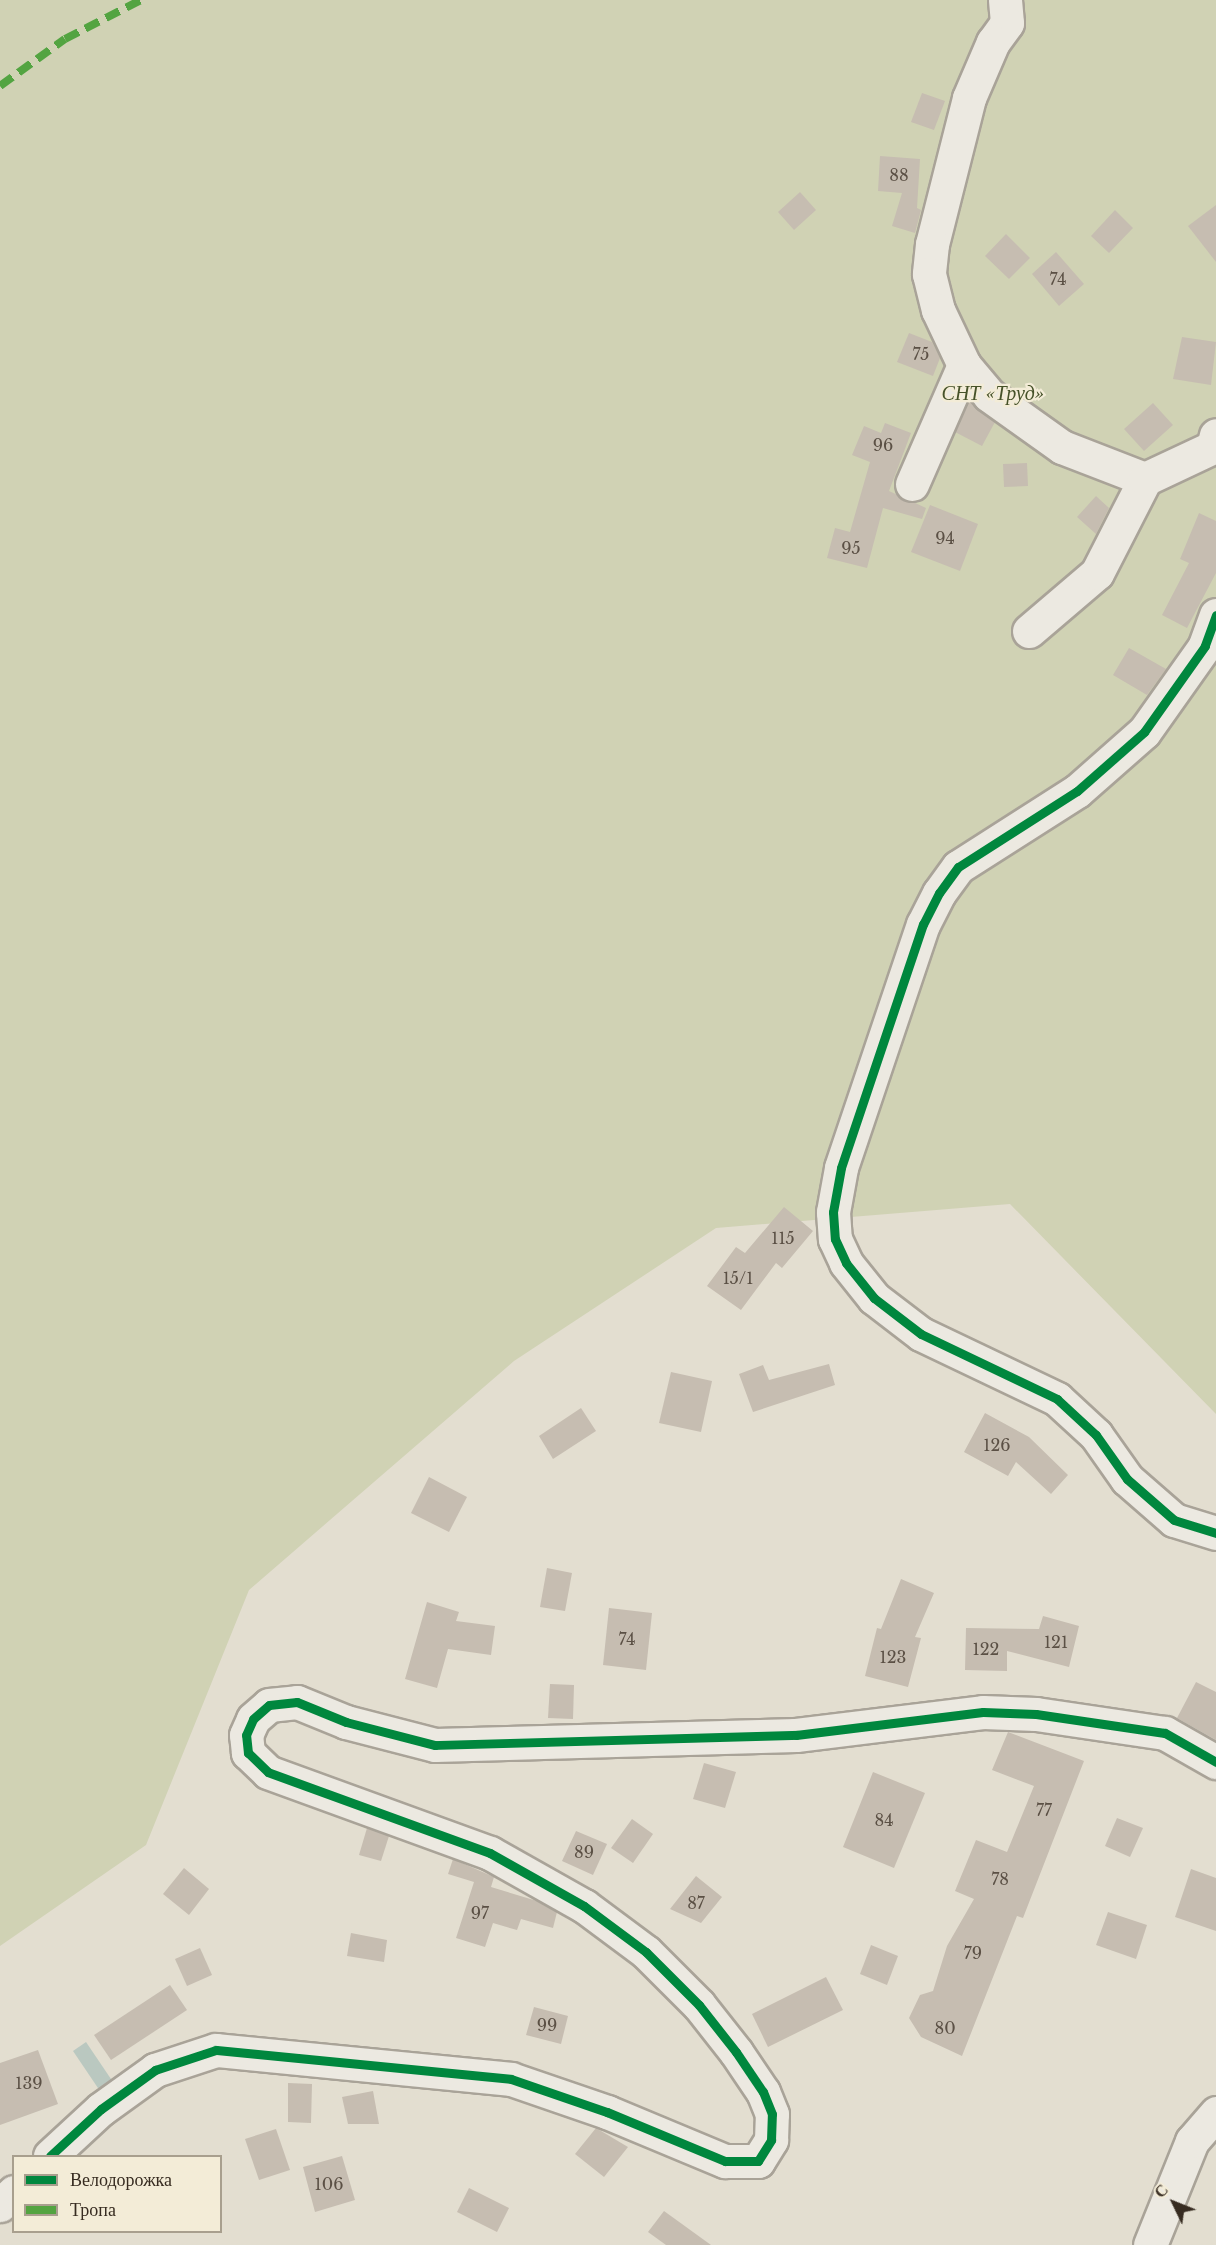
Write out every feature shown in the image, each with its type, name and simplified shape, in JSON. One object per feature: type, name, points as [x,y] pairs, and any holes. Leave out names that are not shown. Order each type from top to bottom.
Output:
[{"type":"street","points":[[1005,0],[1007,23],[993,42],[969,98],[932,244],[929,274],[938,309],[964,364],[988,395],[1062,447],[1145,479]]},
{"type":"street","points":[[912,484],[964,364]]},
{"type":"street","points":[[1029,631],[1097,573],[1145,479],[1215,444]]},
{"type":"street","points":[[1216,615],[1205,646],[1144,732],[1077,791],[958,867],[939,893],[924,924],[841,1168],[833,1212],[835,1239],[846,1263],[874,1298],[921,1334],[1057,1400],[1096,1435],[1127,1479],[1174,1520],[1216,1533]]},
{"type":"street","points":[[52,2155],[101,2109],[155,2070],[216,2050],[511,2079],[607,2112],[726,2161],[758,2161],[771,2140],[772,2114],[743,2062],[699,2006],[646,1952],[584,1906],[490,1853],[268,1772],[248,1753],[246,1735],[253,1719],[269,1706],[297,1702],[346,1722],[435,1745],[784,1736],[983,1712],[1036,1714],[1165,1733],[1216,1762]]},
{"type":"street","points":[[1150,2245],[1192,2141],[1216,2113]]},
{"type":"street","points":[[0,2205],[12,2194]]},
{"type":"green space","name":"СНТ «Труд»","points":[[0,0],[1216,0],[1216,1414],[1010,1204],[716,1228],[514,1361],[249,1590],[146,1845],[0,1946]]},
{"type":"shaded area","points":[[86,2042],[113,2082],[100,2091],[73,2051]]},
{"type":"building","points":[[922,93],[945,101],[934,130],[911,122]]},
{"type":"building","points":[[880,156],[920,159],[917,208],[921,210],[915,233],[892,226],[902,193],[878,191]]},
{"type":"building","points":[[800,192],[816,210],[794,230],[778,212]]},
{"type":"building","points":[[1216,205],[1216,262],[1188,226]]},
{"type":"building","points":[[1115,210],[1133,228],[1109,253],[1091,236]]},
{"type":"building","points":[[1006,234],[1030,258],[1009,279],[985,256]]},
{"type":"building","points":[[1056,252],[1084,284],[1059,306],[1032,274]]},
{"type":"building","points":[[909,333],[932,342],[940,358],[933,376],[897,362]]},
{"type":"building","points":[[1182,337],[1216,342],[1211,385],[1173,379]]},
{"type":"building","points":[[969,400],[995,422],[982,446],[955,432]]},
{"type":"building","points":[[1153,403],[1173,425],[1144,451],[1124,429]]},
{"type":"building","points":[[885,423],[911,433],[889,491],[926,508],[922,519],[883,508],[867,568],[827,558],[835,528],[850,532],[870,462],[852,455],[864,426],[881,433]]},
{"type":"building","points":[[1027,463],[1028,486],[1004,487],[1003,464]]},
{"type":"building","points":[[1096,496],[1109,508],[1096,534],[1077,517]]},
{"type":"building","points":[[930,505],[978,524],[960,571],[911,552]]},
{"type":"building","points":[[1199,513],[1216,521],[1216,573],[1187,628],[1162,615],[1189,563],[1180,559]]},
{"type":"building","points":[[1129,648],[1166,669],[1147,695],[1113,675]]},
{"type":"building","points":[[784,1207],[813,1231],[782,1268],[776,1263],[741,1310],[707,1286],[736,1247],[745,1253]]},
{"type":"building","points":[[829,1364],[835,1385],[753,1412],[739,1374],[763,1365],[769,1380]]},
{"type":"building","points":[[671,1372],[712,1381],[701,1432],[659,1423]]},
{"type":"building","points":[[581,1408],[596,1431],[553,1459],[539,1436]]},
{"type":"building","points":[[985,1413],[1029,1437],[1068,1475],[1051,1494],[1016,1462],[1008,1476],[964,1452]]},
{"type":"building","points":[[429,1477],[467,1497],[449,1532],[411,1513]]},
{"type":"building","points":[[547,1568],[572,1573],[565,1611],[540,1607]]},
{"type":"building","points":[[901,1579],[934,1593],[915,1637],[921,1638],[908,1687],[865,1676],[877,1628],[881,1629]]},
{"type":"building","points":[[427,1602],[459,1612],[456,1621],[495,1626],[491,1655],[448,1649],[437,1688],[405,1679]]},
{"type":"building","points":[[609,1608],[652,1613],[646,1670],[603,1665]]},
{"type":"building","points":[[1043,1616],[1079,1626],[1069,1667],[1007,1651],[1007,1671],[965,1670],[966,1628],[1039,1629]]},
{"type":"building","points":[[1196,1682],[1216,1692],[1216,1740],[1177,1718]]},
{"type":"building","points":[[550,1684],[574,1685],[573,1719],[548,1718]]},
{"type":"building","points":[[1008,1732],[1084,1761],[1023,1918],[1017,1916],[962,2056],[921,2037],[909,2018],[920,1995],[933,1991],[947,1946],[974,1899],[955,1891],[976,1840],[1007,1852],[1034,1786],[992,1770]]},
{"type":"building","points":[[704,1763],[736,1772],[725,1808],[693,1799]]},
{"type":"building","points":[[873,1772],[925,1793],[894,1868],[843,1847]]},
{"type":"building","points":[[1117,1818],[1143,1828],[1130,1857],[1105,1846]]},
{"type":"building","points":[[632,1819],[653,1834],[633,1863],[611,1848]]},
{"type":"building","points":[[367,1828],[389,1836],[381,1861],[359,1855]]},
{"type":"building","points":[[576,1831],[607,1844],[593,1875],[562,1861]]},
{"type":"building","points":[[453,1859],[494,1877],[491,1887],[537,1901],[557,1912],[553,1928],[521,1919],[517,1930],[493,1923],[485,1947],[456,1938],[474,1882],[448,1874]]},
{"type":"building","points":[[184,1868],[209,1889],[189,1915],[163,1894]]},
{"type":"building","points":[[1191,1869],[1216,1878],[1216,1931],[1175,1917]]},
{"type":"building","points":[[696,1876],[722,1897],[701,1923],[670,1909]]},
{"type":"building","points":[[1108,1912],[1147,1925],[1136,1959],[1096,1945]]},
{"type":"building","points":[[351,1933],[387,1940],[384,1962],[347,1956]]},
{"type":"building","points":[[871,1945],[898,1956],[887,1985],[860,1974]]},
{"type":"building","points":[[200,1948],[212,1975],[187,1986],[175,1959]]},
{"type":"building","points":[[826,1977],[843,2010],[768,2047],[752,2014]]},
{"type":"building","points":[[170,1985],[187,2010],[111,2060],[94,2035]]},
{"type":"building","points":[[534,2007],[568,2016],[561,2044],[526,2035]]},
{"type":"building","points":[[38,2050],[58,2104],[0,2125],[0,2063]]},
{"type":"building","points":[[288,2083],[312,2084],[311,2123],[288,2122]]},
{"type":"building","points":[[373,2091],[379,2124],[348,2124],[342,2097]]},
{"type":"building","points":[[596,2128],[628,2147],[604,2177],[575,2154]]},
{"type":"building","points":[[276,2129],[290,2170],[259,2180],[245,2139]]},
{"type":"building","points":[[342,2156],[355,2200],[315,2212],[303,2167]]},
{"type":"building","points":[[469,2188],[509,2208],[497,2232],[457,2212]]},
{"type":"building","points":[[664,2211],[711,2245],[666,2245],[648,2232]]},
{"type":"marked path","points":[[0,86],[65,39],[141,0]]},
{"type":"cycle path","points":[[1216,615],[1205,646],[1144,732],[1077,791],[958,867],[939,893],[923,924],[841,1168],[833,1212],[835,1239],[846,1263],[874,1298],[921,1334],[1057,1399],[1096,1435],[1127,1479],[1174,1520],[1216,1533]]},
{"type":"cycle path","points":[[51,2155],[101,2109],[155,2070],[216,2050],[511,2079],[607,2112],[725,2161],[758,2161],[771,2140],[772,2114],[763,2092],[736,2052],[699,2005],[646,1952],[584,1906],[490,1853],[268,1772],[248,1753],[246,1735],[253,1719],[269,1705],[297,1702],[346,1722],[435,1745],[796,1735],[983,1712],[1036,1714],[1165,1733],[1216,1762]]}]
